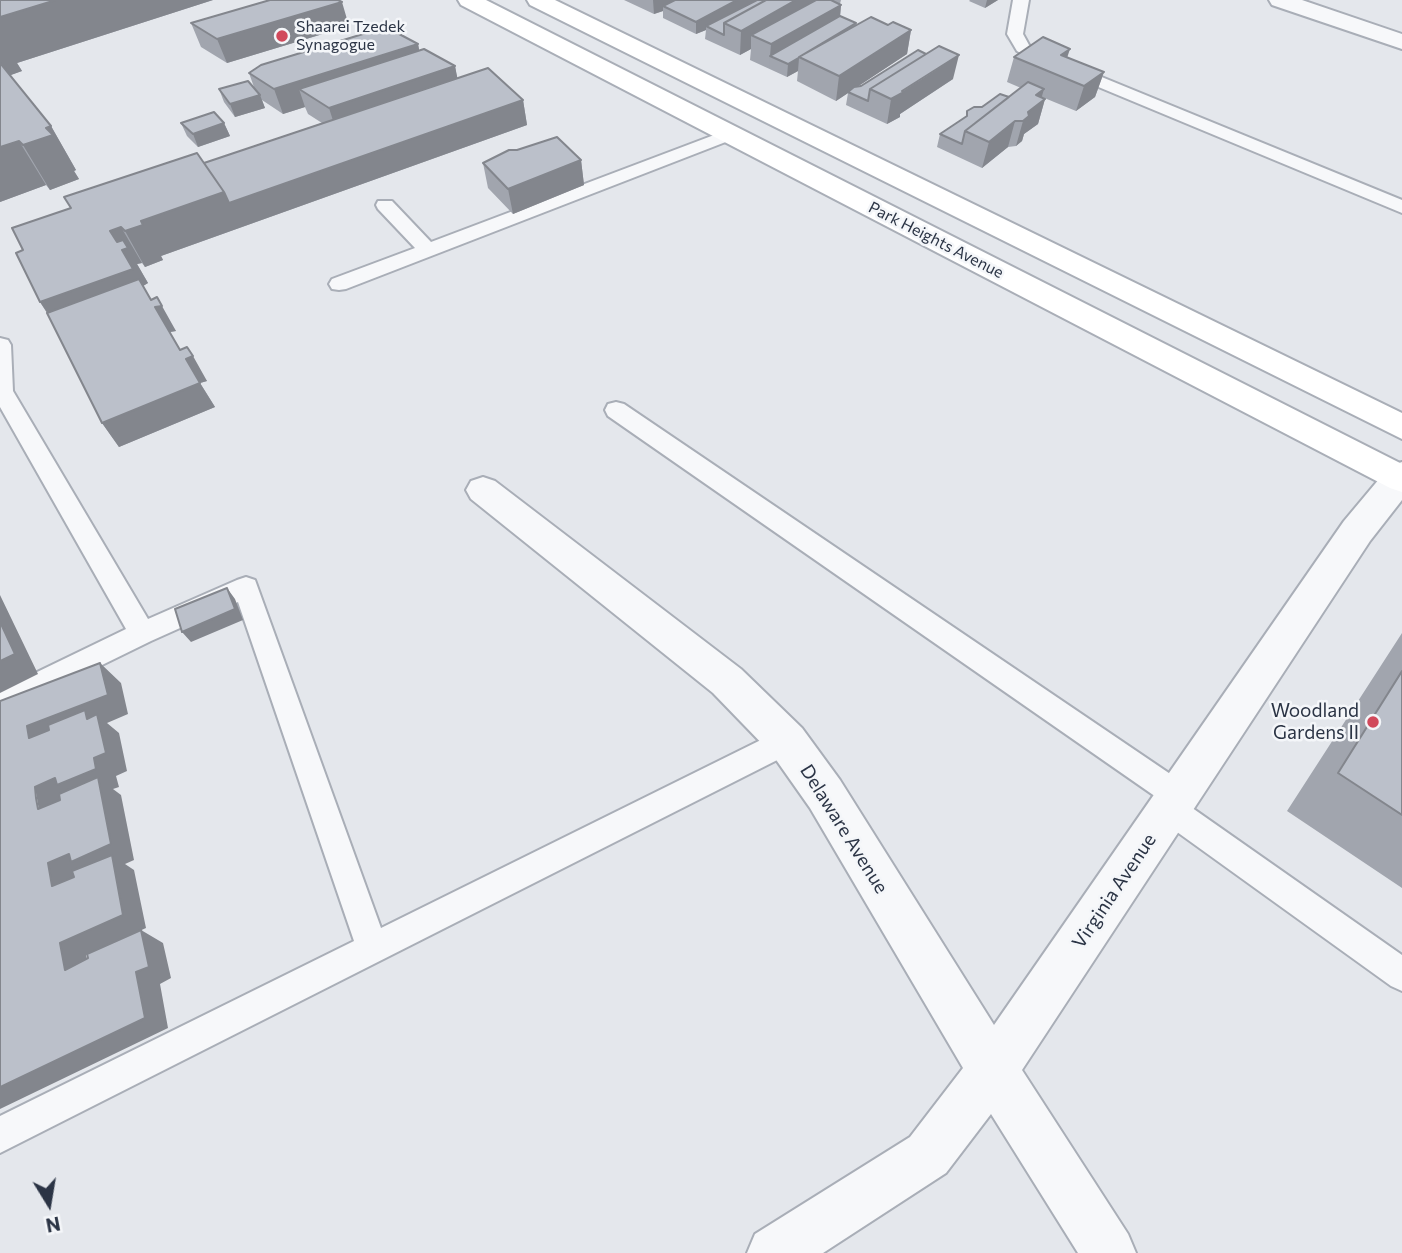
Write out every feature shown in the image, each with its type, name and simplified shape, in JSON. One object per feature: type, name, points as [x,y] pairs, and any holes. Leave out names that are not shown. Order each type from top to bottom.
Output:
[{"type":"main road","name":"Park Heights Avenue","points":[[469,0],[1401,477]]},
{"type":"main road","name":"Park Heights Avenue","points":[[538,0],[1402,427]]},
{"type":"street","points":[[1280,0],[1402,42]]},
{"type":"street","name":"Virginia Avenue","points":[[774,1253],[928,1156],[993,1070],[1357,531],[1401,477]]},
{"type":"street","name":"Delaware Avenue","points":[[483,490],[727,681],[787,741],[825,794],[993,1070],[1109,1253]]},
{"type":"lane","points":[[1021,0],[1015,34],[1023,48],[1037,56],[1402,207]]},
{"type":"lane","points":[[339,284],[730,134]]},
{"type":"lane","points":[[385,205],[428,250]]},
{"type":"lane","points":[[0,345],[2,391],[142,633]]},
{"type":"lane","points":[[616,410],[1174,802],[1402,975]]},
{"type":"lane","points":[[0,703],[142,633],[246,587],[373,949]]},
{"type":"lane","points":[[0,1135],[787,741]]},
{"type":"building","points":[[0,0],[56,0],[0,17]]},
{"type":"building","points":[[270,0],[342,2],[217,39],[191,23]]},
{"type":"building","points":[[675,0],[737,0],[696,22],[663,6]]},
{"type":"building","points":[[757,0],[766,0],[724,23],[724,35],[706,26]]},
{"type":"building","points":[[766,0],[796,0],[741,31],[724,23]]},
{"type":"building","points":[[816,0],[831,0],[841,5],[771,44],[751,35]]},
{"type":"building","points":[[840,16],[856,23],[788,64],[770,56]]},
{"type":"building","points":[[871,17],[888,25],[893,22],[911,30],[839,76],[799,57]]},
{"type":"building","points":[[386,27],[418,44],[274,89],[249,73],[261,65]]},
{"type":"building","points":[[1043,37],[1070,49],[1061,55],[1104,72],[1084,86],[1014,57]]},
{"type":"building","points":[[939,46],[959,55],[891,99],[870,89]]},
{"type":"building","points":[[424,49],[455,66],[329,108],[299,89]]},
{"type":"building","points":[[918,50],[926,54],[870,89],[868,101],[848,92],[861,86]]},
{"type":"building","points":[[0,63],[51,126],[46,128],[53,135],[23,145],[19,141],[0,147]]},
{"type":"building","points":[[488,68],[523,100],[229,203],[204,163]]},
{"type":"building","points":[[248,81],[260,95],[230,104],[219,89]]},
{"type":"building","points":[[1028,82],[1044,89],[1036,95],[1045,99],[1028,112],[1029,116],[1023,121],[1015,121],[989,142],[965,131]]},
{"type":"building","points":[[1000,94],[1009,97],[965,131],[962,144],[940,134],[967,116],[967,111],[982,107]]},
{"type":"building","points":[[214,112],[224,123],[193,134],[181,123]]},
{"type":"building","points":[[557,137],[581,160],[508,189],[483,163],[509,150]]},
{"type":"building","points":[[197,153],[224,192],[141,221],[143,225],[125,231],[121,227],[110,231],[117,242],[123,240],[128,248],[122,250],[133,269],[40,302],[16,253],[23,250],[12,228],[71,208],[64,197]]},
{"type":"building","points":[[139,279],[151,300],[157,297],[162,306],[155,307],[180,350],[187,347],[193,356],[186,359],[200,383],[102,423],[47,313]]},
{"type":"building","points":[[227,588],[235,609],[182,632],[175,609]]},
{"type":"building","points":[[0,622],[15,654],[0,661]]},
{"type":"building","points":[[100,663],[108,695],[27,726],[29,738],[49,730],[48,725],[85,710],[87,719],[97,714],[106,753],[94,758],[96,769],[57,785],[55,778],[35,787],[36,798],[38,809],[60,800],[59,794],[98,777],[111,844],[71,862],[69,854],[48,863],[52,886],[74,877],[72,871],[112,855],[123,915],[60,943],[65,970],[88,958],[87,954],[141,930],[149,967],[136,972],[145,1018],[0,1087],[0,701]]},
{"type":"building","points":[[1402,671],[1402,815],[1338,773]]},
{"type":"place","name":"Shaarei Tzedek Synagogue","points":[[282,36]]},
{"type":"place","name":"Woodland Gardens II","points":[[1373,722]]}]
